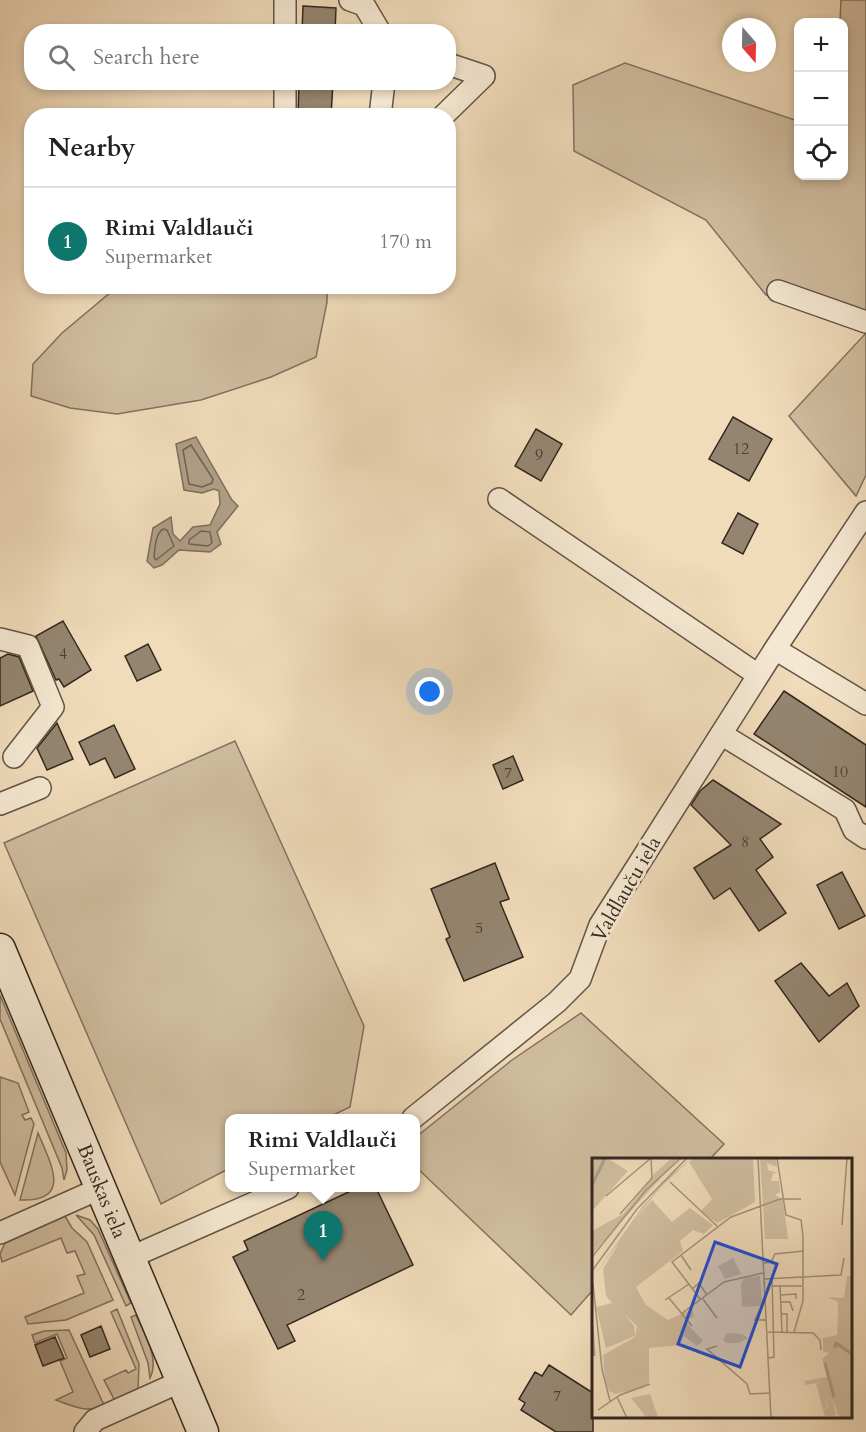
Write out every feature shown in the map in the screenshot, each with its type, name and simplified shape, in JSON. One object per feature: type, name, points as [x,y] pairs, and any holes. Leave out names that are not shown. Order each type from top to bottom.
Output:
[{"type":"main road","name":"Bauskas iela","points":[[0,950],[203,1432]]},
{"type":"street","points":[[285,0],[285,24]]},
{"type":"street","points":[[350,0],[364,5],[375,24]]},
{"type":"street","points":[[451,108],[484,76],[456,67]]},
{"type":"street","points":[[285,90],[285,108]]},
{"type":"street","points":[[381,108],[383,90]]},
{"type":"street","points":[[778,291],[866,322]]},
{"type":"street","points":[[500,500],[758,675]]},
{"type":"street","name":"Valdlauču iela","points":[[419,1114],[557,1002],[580,979],[600,925],[758,675],[866,512]]},
{"type":"street","points":[[0,639],[28,646],[53,707],[14,756]]},
{"type":"street","points":[[775,649],[866,704]]},
{"type":"street","points":[[721,734],[845,810],[854,830],[866,838]]},
{"type":"street","points":[[0,804],[40,788]]},
{"type":"street","points":[[1,1231],[101,1188]]},
{"type":"street","points":[[129,1258],[279,1192]]},
{"type":"street","points":[[85,1432],[95,1420],[182,1382]]},
{"type":"shaded area","points":[[841,0],[866,0],[866,312],[766,295],[706,220],[574,151],[573,85],[625,63],[794,120],[794,180],[848,180],[848,18],[840,18]]},
{"type":"shaded area","points":[[109,294],[327,294],[316,357],[271,377],[201,400],[117,414],[70,408],[31,396],[33,364],[62,333]]},
{"type":"shaded area","points":[[866,333],[866,475],[856,496],[789,416]]},
{"type":"shaded area","points":[[235,741],[364,1026],[350,1107],[335,1114],[225,1114],[225,1171],[161,1204],[4,843]]},
{"type":"shaded area","points":[[0,995],[66,1153],[67,1170],[64,1180],[62,1168],[0,1019]]},
{"type":"shaded area","points":[[581,1013],[724,1144],[711,1158],[592,1158],[592,1291],[571,1315],[420,1171],[420,1134],[512,1060]]},
{"type":"shaded area","points":[[0,1077],[18,1083],[29,1112],[22,1115],[25,1120],[31,1118],[34,1124],[15,1195],[0,1162]]},
{"type":"shaded area","points":[[38,1133],[52,1168],[54,1179],[52,1188],[47,1195],[37,1199],[20,1200]]},
{"type":"shaded area","points":[[76,1215],[90,1220],[98,1229],[131,1303],[126,1306],[94,1235]]},
{"type":"shaded area","points":[[65,1216],[72,1228],[87,1242],[113,1300],[66,1320],[28,1324],[25,1317],[84,1293],[77,1276],[85,1274],[75,1251],[67,1253],[61,1238],[2,1262],[0,1254],[5,1243]]},
{"type":"shaded area","points":[[117,1309],[139,1364],[138,1390],[115,1401],[104,1380],[126,1370],[128,1373],[136,1369],[111,1312]]},
{"type":"shaded area","points":[[136,1315],[152,1354],[153,1370],[150,1378],[148,1363],[131,1317]]},
{"type":"shaded area","points":[[69,1330],[104,1405],[98,1408],[80,1408],[56,1400],[73,1392],[60,1361],[67,1358],[57,1334],[35,1343],[32,1335],[44,1331]]},
{"type":"water","points":[[196,437],[232,500],[238,506],[217,532],[221,544],[210,552],[179,550],[162,565],[154,568],[147,561],[153,528],[171,517],[173,534],[180,541],[193,527],[210,525],[220,504],[219,491],[214,489],[202,493],[184,490],[176,444]]},
{"type":"building","points":[[303,6],[336,8],[335,24],[302,24]]},
{"type":"building","points":[[299,90],[333,90],[331,108],[298,108]]},
{"type":"building","points":[[733,417],[772,439],[749,481],[709,459]]},
{"type":"building","points":[[536,429],[562,444],[541,481],[515,466]]},
{"type":"building","points":[[738,513],[758,524],[743,554],[722,543]]},
{"type":"building","points":[[63,621],[91,670],[64,687],[59,679],[56,680],[36,636]]},
{"type":"building","points":[[148,644],[161,670],[137,681],[125,656]]},
{"type":"building","points":[[8,654],[19,657],[33,691],[0,706],[0,658]]},
{"type":"building","points":[[784,691],[866,745],[866,807],[754,734]]},
{"type":"building","points":[[57,723],[73,759],[47,770],[37,748]]},
{"type":"building","points":[[114,725],[135,769],[115,778],[105,758],[90,765],[79,742]]},
{"type":"building","points":[[513,756],[523,780],[503,789],[493,765]]},
{"type":"building","points":[[713,780],[781,824],[760,839],[773,857],[756,870],[786,913],[759,931],[730,888],[714,899],[694,868],[731,845],[691,805],[700,791]]},
{"type":"building","points":[[495,863],[509,899],[500,902],[523,957],[464,981],[446,939],[450,937],[431,889]]},
{"type":"building","points":[[842,872],[865,916],[839,929],[817,885]]},
{"type":"building","points":[[801,963],[829,996],[847,983],[859,1006],[819,1042],[775,981]]},
{"type":"building","points":[[348,1192],[378,1192],[413,1265],[287,1325],[295,1341],[278,1349],[233,1257],[248,1250],[244,1241]]},
{"type":"building","points":[[101,1326],[110,1349],[90,1357],[81,1335]]},
{"type":"building","points":[[55,1337],[64,1358],[43,1366],[35,1345]]},
{"type":"building","points":[[549,1365],[592,1392],[593,1432],[556,1432],[521,1410],[525,1403],[519,1399],[535,1372],[542,1376]]},
{"type":"place","name":"Rimi Valdlauči","points":[[323,1261]]}]
